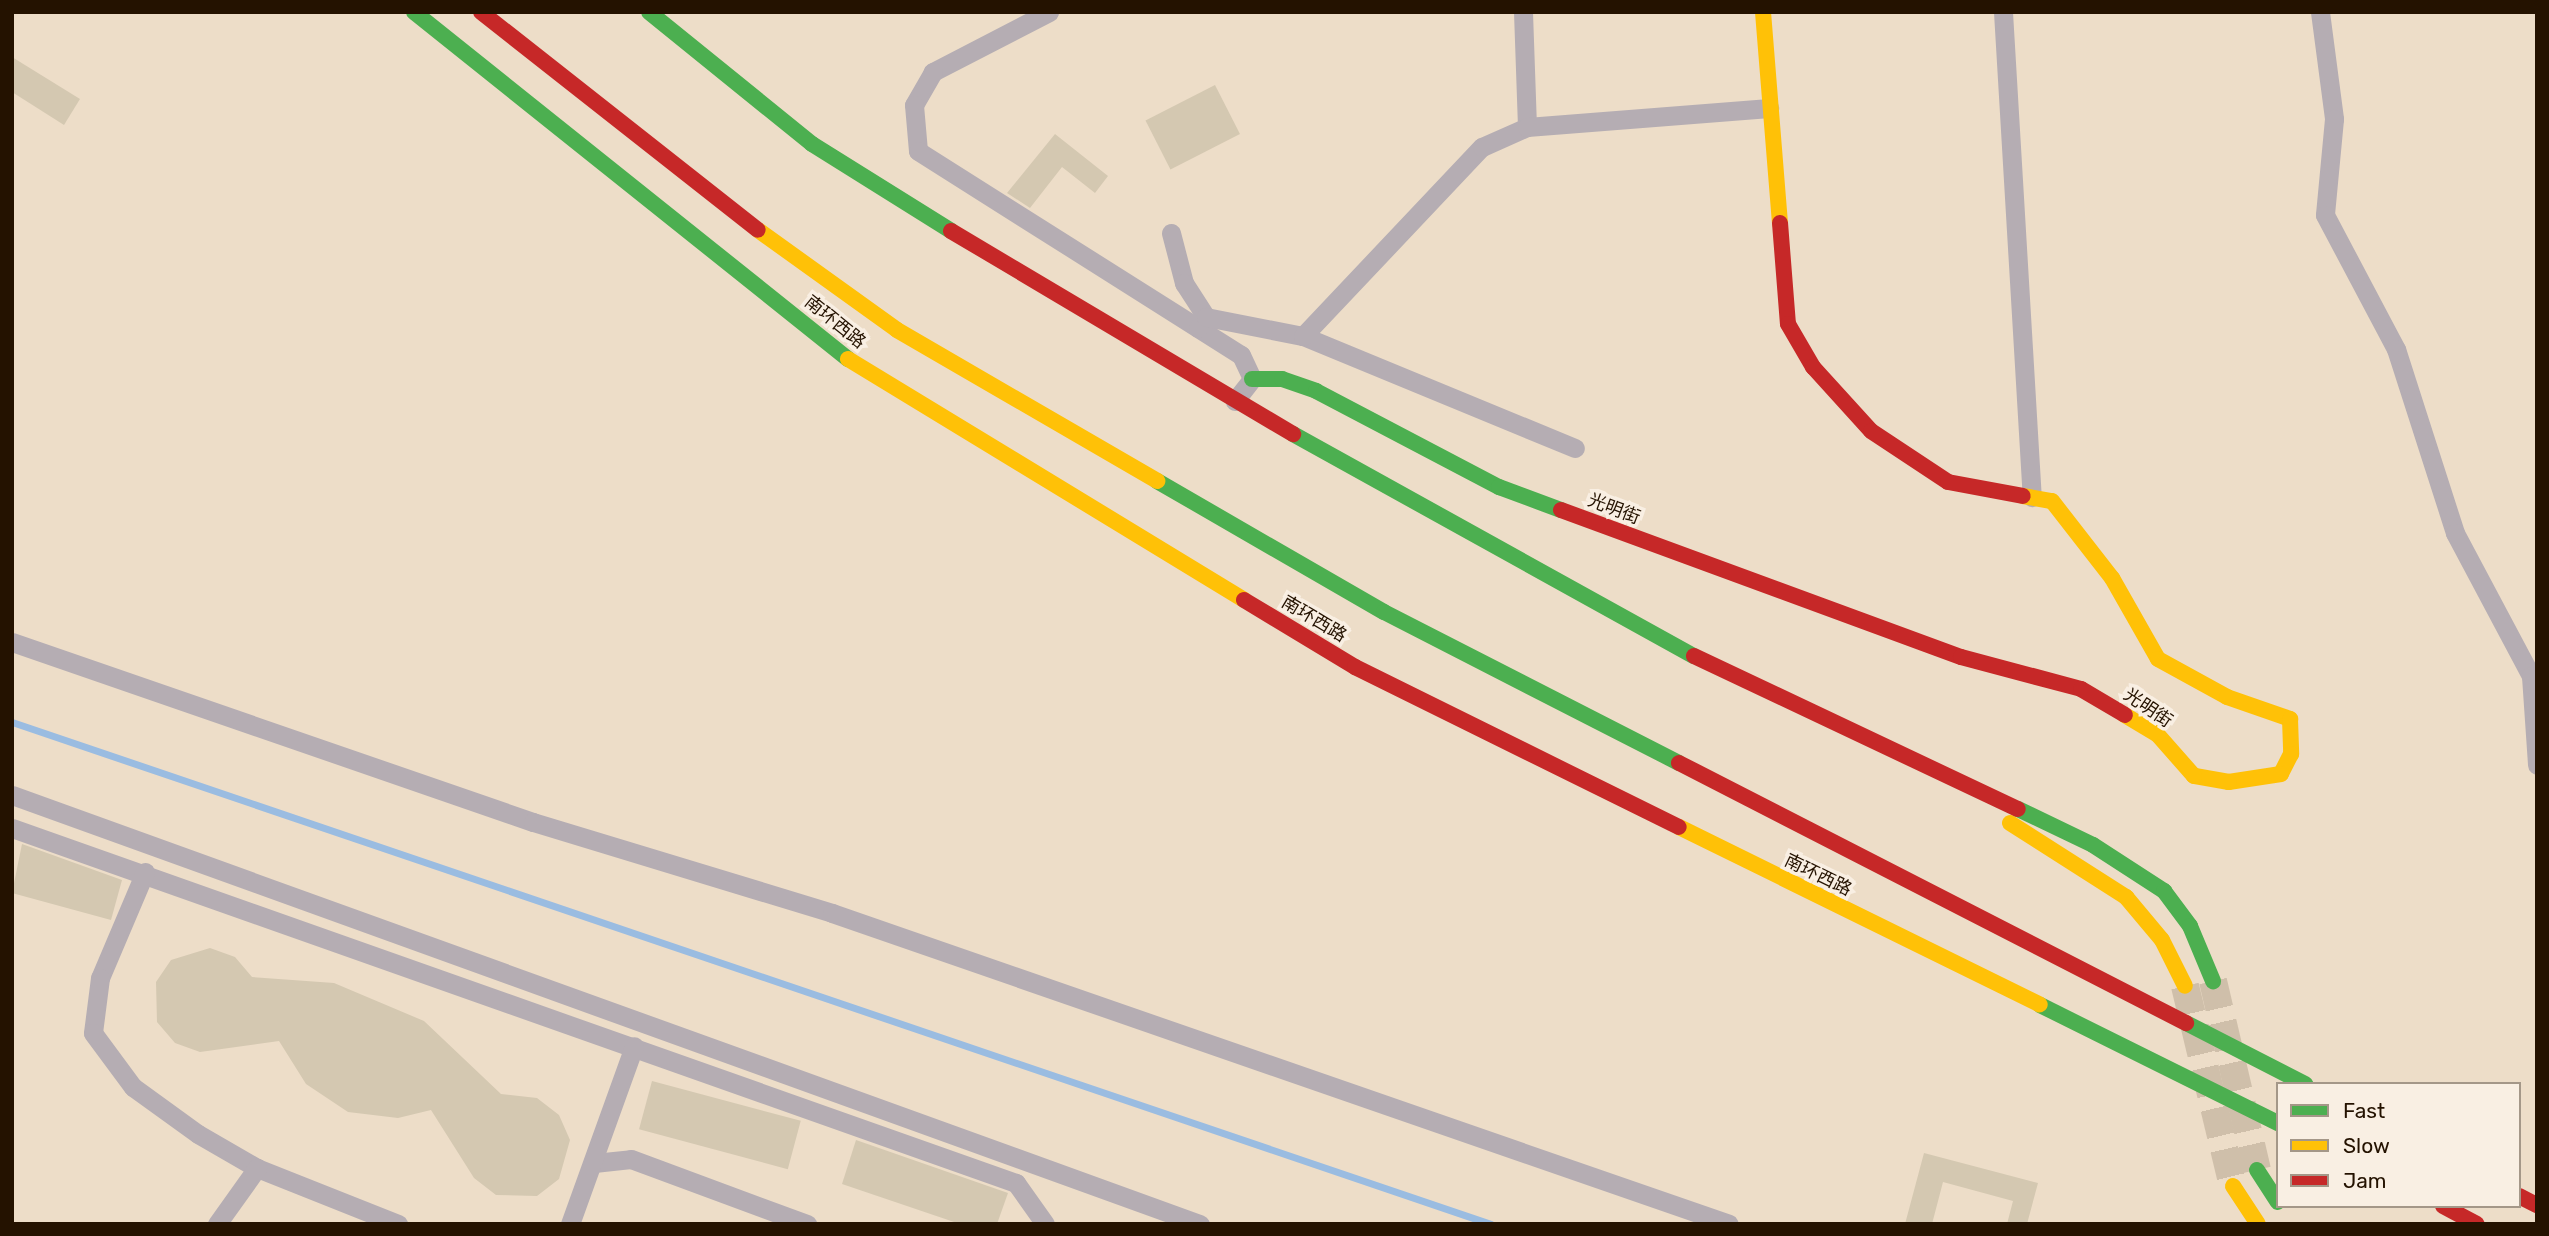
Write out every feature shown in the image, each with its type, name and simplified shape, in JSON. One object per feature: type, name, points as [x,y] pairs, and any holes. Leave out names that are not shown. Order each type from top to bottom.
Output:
[{"type":"main road","name":"南环西路","points":[[414,12],[864,371],[1355,667],[2276,1122]]},
{"type":"main road","name":"南环西路","points":[[481,12],[681,175],[909,337],[1384,612],[2301,1082]]},
{"type":"main road","points":[[649,12],[812,144],[1235,401],[1648,634],[1848,726],[2094,845],[2165,891],[2190,926],[2213,981]]},
{"type":"main road","name":"光明街","points":[[1252,379],[1282,379],[1316,391],[1499,487],[1961,657],[2081,689],[2158,735],[2194,776],[2229,782],[2281,774],[2291,754],[2290,719],[2227,697],[2158,659],[2112,578],[2052,501],[1948,482],[1871,431],[1813,368],[1788,324],[1763,12]]},
{"type":"main road","points":[[1848,726],[2126,897],[2162,940],[2185,986]]},
{"type":"main road","points":[[2257,1170],[2276,1199]]},
{"type":"main road","points":[[2233,1186],[2258,1224]]},
{"type":"main road","points":[[2447,1208],[2477,1224]]},
{"type":"street","points":[[1049,12],[933,72],[914,105],[918,151],[1202,322],[1241,355],[1252,379],[1235,401]]},
{"type":"street","points":[[1523,12],[1527,127]]},
{"type":"street","points":[[2003,12],[2032,497]]},
{"type":"street","points":[[2320,12],[2334,119],[2325,215],[2396,349],[2455,533],[2531,676],[2537,765]]},
{"type":"street","points":[[1303,336],[1482,147],[1527,127],[1769,108]]},
{"type":"street","points":[[1171,233],[1184,283],[1202,322]]},
{"type":"street","points":[[1202,322],[1303,336],[1575,448]]},
{"type":"street","points":[[12,642],[533,822],[832,913],[1730,1224]]},
{"type":"street","points":[[12,795],[1200,1224]]},
{"type":"street","points":[[12,828],[145,872],[1016,1182],[1045,1224]]},
{"type":"street","points":[[145,872],[100,978],[93,1033],[133,1087],[257,1168],[398,1224]]},
{"type":"street","points":[[569,1224],[594,1163],[634,1046]]},
{"type":"street","points":[[594,1163],[631,1159],[807,1224]]},
{"type":"street","points":[[217,1224],[257,1168]]},
{"type":"building","points":[[12,57],[80,99],[64,125],[12,92]]},
{"type":"building","points":[[1215,85],[1240,134],[1170,169],[1146,120]]},
{"type":"building","points":[[1055,134],[1108,176],[1095,193],[1062,167],[1030,208],[1007,193]]},
{"type":"building","points":[[22,844],[122,880],[111,920],[12,893]]},
{"type":"building","points":[[210,948],[235,957],[252,977],[334,983],[424,1021],[501,1094],[537,1098],[559,1115],[570,1140],[559,1179],[537,1196],[496,1195],[474,1178],[431,1110],[398,1118],[348,1112],[306,1084],[279,1041],[200,1052],[175,1043],[157,1022],[156,982],[171,960]]},
{"type":"building","points":[[652,1081],[801,1121],[788,1169],[639,1129]]},
{"type":"building","points":[[856,1140],[1008,1193],[997,1224],[960,1224],[842,1184]]},
{"type":"building","points":[[1924,1153],[2038,1183],[2027,1224],[2007,1224],[2013,1201],[1943,1182],[1932,1224],[1905,1224]]},
{"type":"waterway","points":[[12,722],[1491,1224]]},
{"type":"tunnel","points":[[2213,981],[2257,1170]]},
{"type":"tunnel","points":[[2185,986],[2233,1186]]},
{"type":"traffic: fast","points":[[414,12],[848,359]]},
{"type":"traffic: fast","points":[[649,12],[812,144],[951,231]]},
{"type":"traffic: fast","points":[[1252,379],[1282,379],[1316,391],[1499,487],[1561,510]]},
{"type":"traffic: fast","points":[[1293,434],[1694,656]]},
{"type":"traffic: fast","points":[[1157,481],[1384,612],[1679,763]]},
{"type":"traffic: fast","points":[[2018,809],[2093,845],[2164,891],[2190,926],[2213,981]]},
{"type":"traffic: fast","points":[[2040,1005],[2276,1122]]},
{"type":"traffic: fast","points":[[2186,1023],[2301,1082]]},
{"type":"traffic: fast","points":[[2257,1170],[2276,1199]]},
{"type":"traffic: slow","points":[[1763,12],[1780,223]]},
{"type":"traffic: slow","points":[[758,230],[897,330],[1157,481]]},
{"type":"traffic: slow","points":[[848,359],[1244,600]]},
{"type":"traffic: slow","points":[[2023,496],[2052,501],[2112,578],[2158,659],[2227,697],[2290,719],[2291,754],[2281,774],[2229,782],[2194,776],[2158,735],[2125,715]]},
{"type":"traffic: slow","points":[[2010,823],[2126,897],[2162,940],[2185,986]]},
{"type":"traffic: slow","points":[[1679,827],[2040,1005]]},
{"type":"traffic: slow","points":[[2233,1186],[2258,1224]]},
{"type":"traffic: jam","points":[[481,12],[758,230]]},
{"type":"traffic: jam","points":[[1780,223],[1788,324],[1813,367],[1871,431],[1948,482],[2023,496]]},
{"type":"traffic: jam","points":[[951,231],[1293,434]]},
{"type":"traffic: jam","points":[[1561,510],[1961,657],[2081,689],[2125,715]]},
{"type":"traffic: jam","points":[[1244,600],[1355,667],[1679,827]]},
{"type":"traffic: jam","points":[[1694,656],[2018,809]]},
{"type":"traffic: jam","points":[[1679,763],[2186,1023]]},
{"type":"traffic: jam","points":[[2521,1197],[2537,1205]]},
{"type":"traffic: jam","points":[[2447,1208],[2477,1224]]}]
